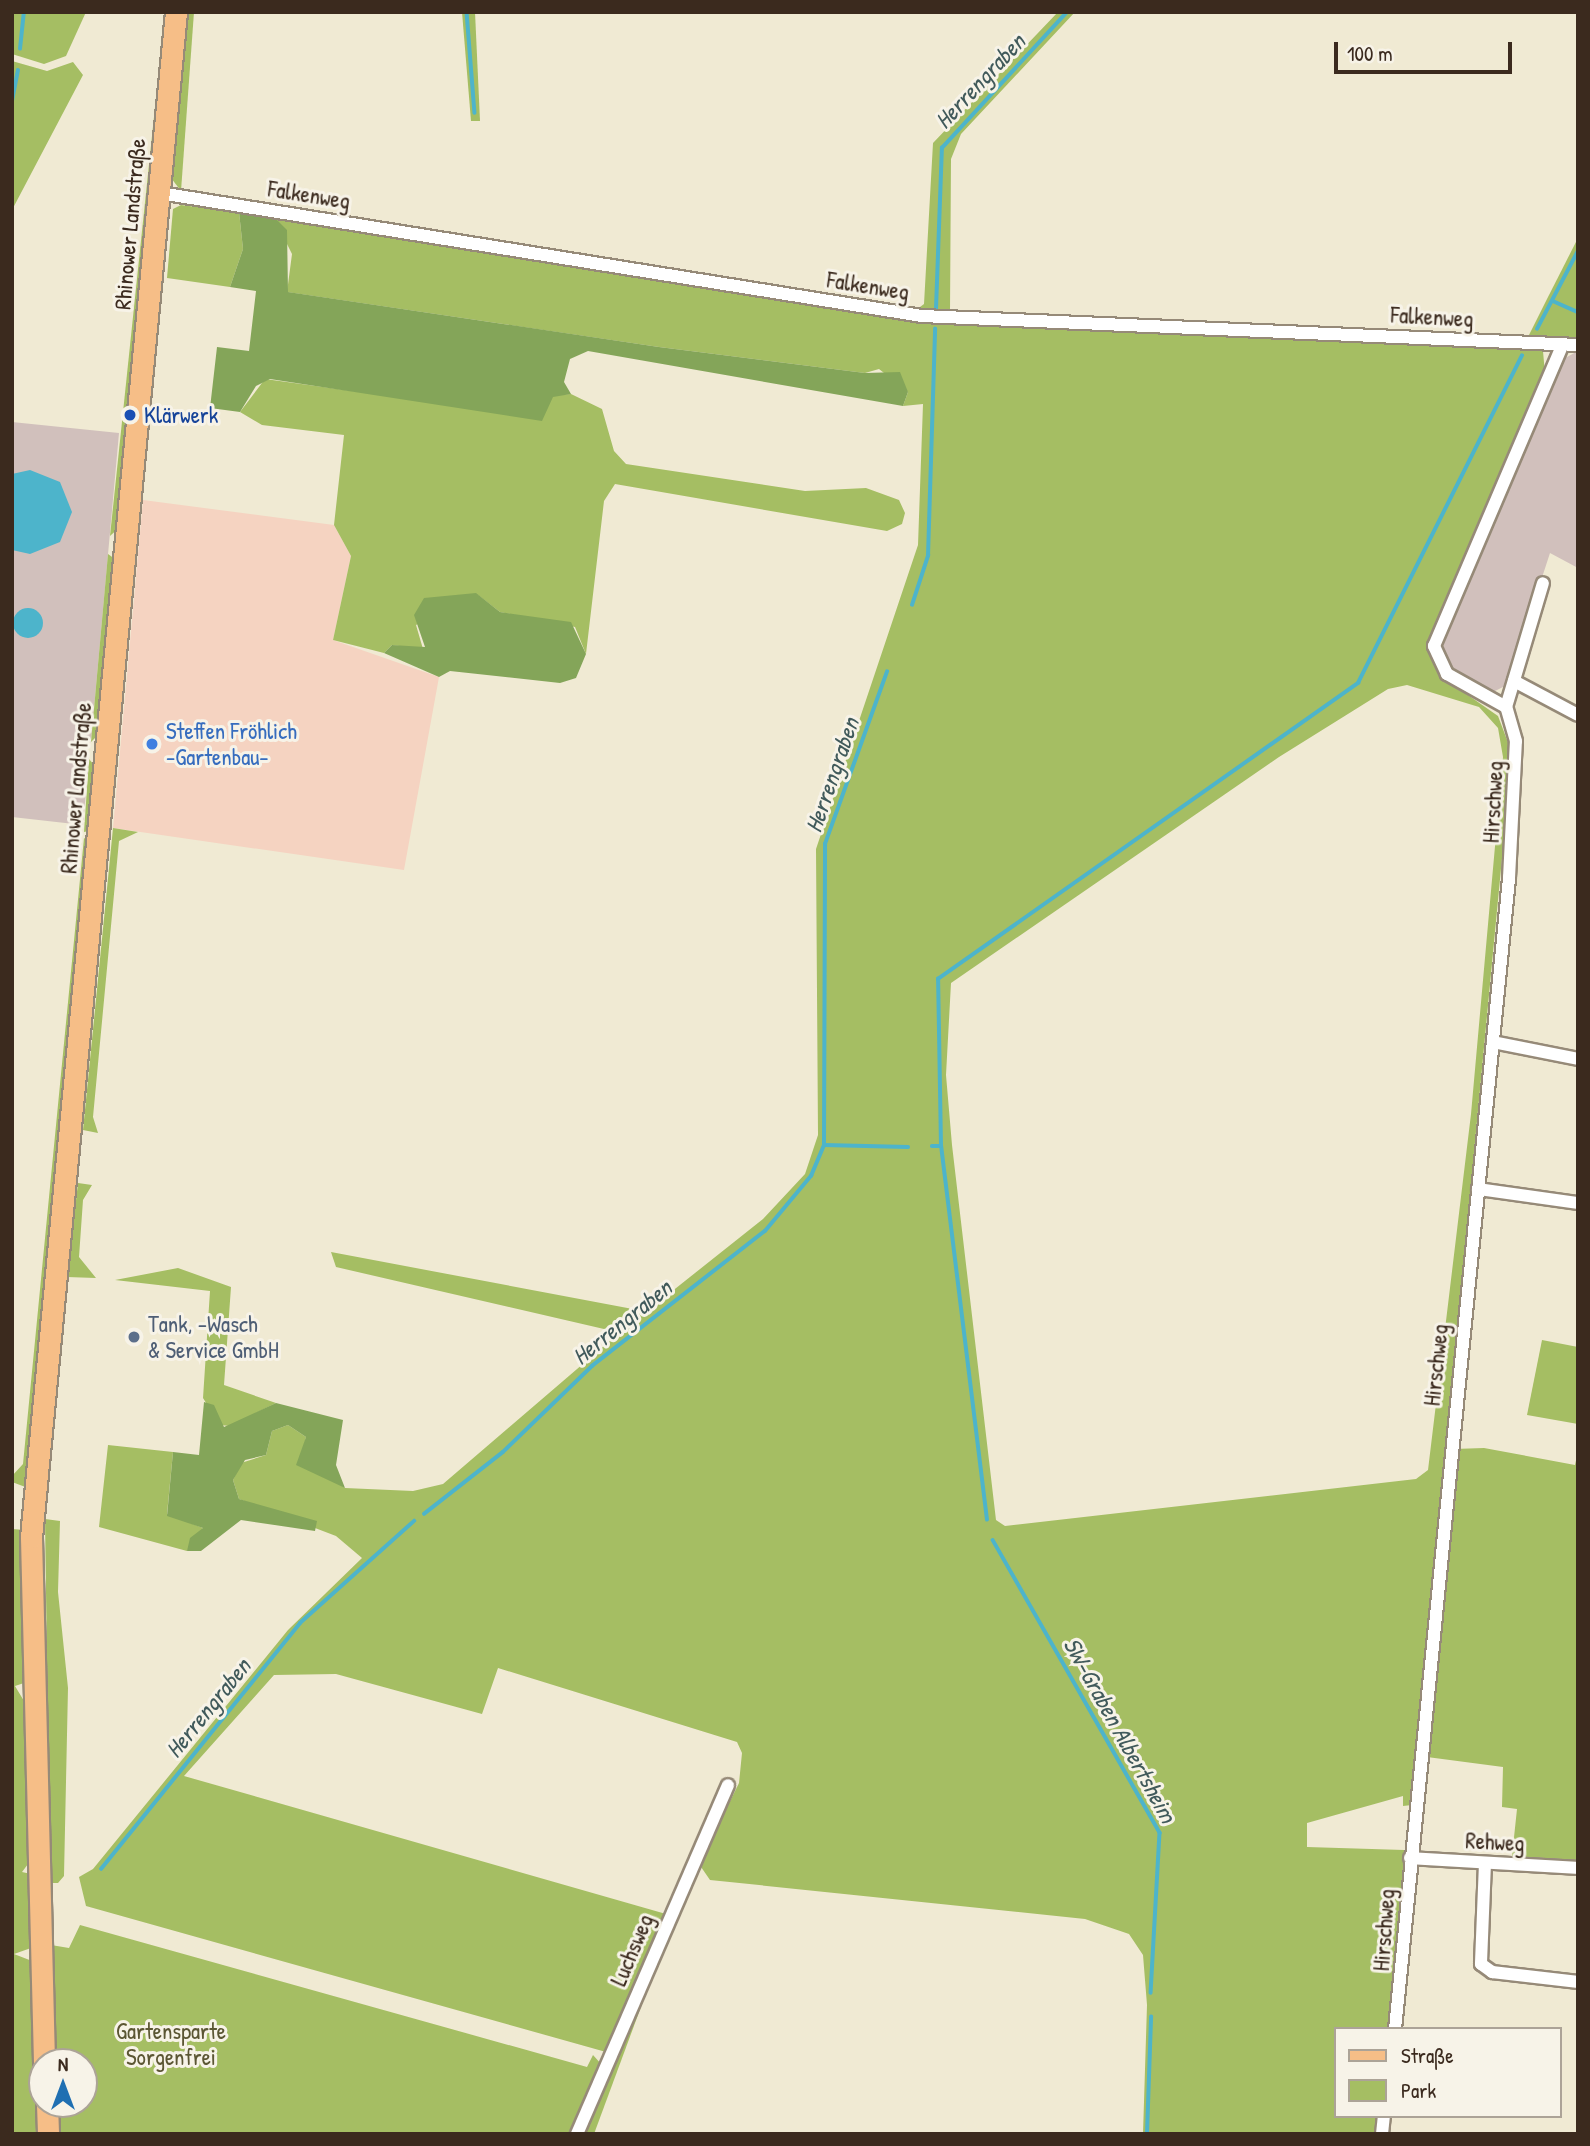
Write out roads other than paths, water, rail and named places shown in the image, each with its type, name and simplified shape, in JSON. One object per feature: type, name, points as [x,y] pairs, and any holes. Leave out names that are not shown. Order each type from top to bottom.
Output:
[{"type":"main road","name":"Rhinower Landstraße","points":[[44,2048],[30,1570],[176,12]]},
{"type":"street","name":"Falkenweg","points":[[160,193],[922,316],[1578,345]]},
{"type":"street","points":[[1542,583],[1517,651],[1514,681],[1506,706],[1447,674],[1436,662],[1436,633],[1563,344]]},
{"type":"street","points":[[1514,681],[1578,715]]},
{"type":"street","name":"Hirschweg","points":[[1395,2027],[1513,830],[1516,741],[1506,706]]},
{"type":"street","points":[[1493,1042],[1578,1059]]},
{"type":"street","points":[[1478,1189],[1578,1203]]},
{"type":"street","name":"Luchsweg","points":[[577,2134],[728,1785]]},
{"type":"street","name":"Rehweg","points":[[1410,1858],[1578,1868]]},
{"type":"street","points":[[1485,1863],[1481,1964],[1492,1972],[1578,1982]]},
{"type":"water","points":[[30,470],[60,482],[72,512],[60,542],[30,554],[12,550],[12,474]]},
{"type":"water","points":[[28,608],[39,612],[43,623],[39,634],[28,638],[17,634],[13,623],[17,612]]},
{"type":"waterway","points":[[20,49],[24,12]]},
{"type":"waterway","points":[[467,12],[475,113]]},
{"type":"waterway","name":"Herrengraben","points":[[936,309],[942,148],[1067,12]]},
{"type":"waterway","points":[[12,101],[18,71]]},
{"type":"waterway","points":[[1537,329],[1578,251]]},
{"type":"waterway","points":[[1553,301],[1578,312]]},
{"type":"waterway","name":"Herrengraben","points":[[912,605],[928,556],[935,329]]},
{"type":"waterway","points":[[987,1520],[941,1146],[938,979],[1358,683],[1522,356]]},
{"type":"waterway","name":"Herrengraben","points":[[424,1514],[503,1452],[592,1366],[765,1231],[811,1176],[824,1145],[825,844],[887,672]]},
{"type":"waterway","name":"Herrengraben","points":[[824,1145],[908,1147]]},
{"type":"waterway","name":"Herrengraben","points":[[932,1146],[941,1146]]},
{"type":"waterway","name":"Herrengraben","points":[[101,1869],[300,1623],[414,1521]]},
{"type":"waterway","name":"SW-Graben Albertsheim","points":[[993,1540],[1160,1833],[1151,1993]]},
{"type":"waterway","name":"SW-Graben Albertsheim","points":[[1147,2134],[1151,2017]]},
{"type":"place","name":"Klärwerk","points":[[130,415]]},
{"type":"place","name":"Steffen Fröhlich -Gartenbau-","points":[[152,744]]},
{"type":"place","name":"Tank, -Wasch & Service GmbH","points":[[134,1337]]},
{"type":"park label","name":"Gartensparte Sorgenfrei","points":[[171,2044]]}]
